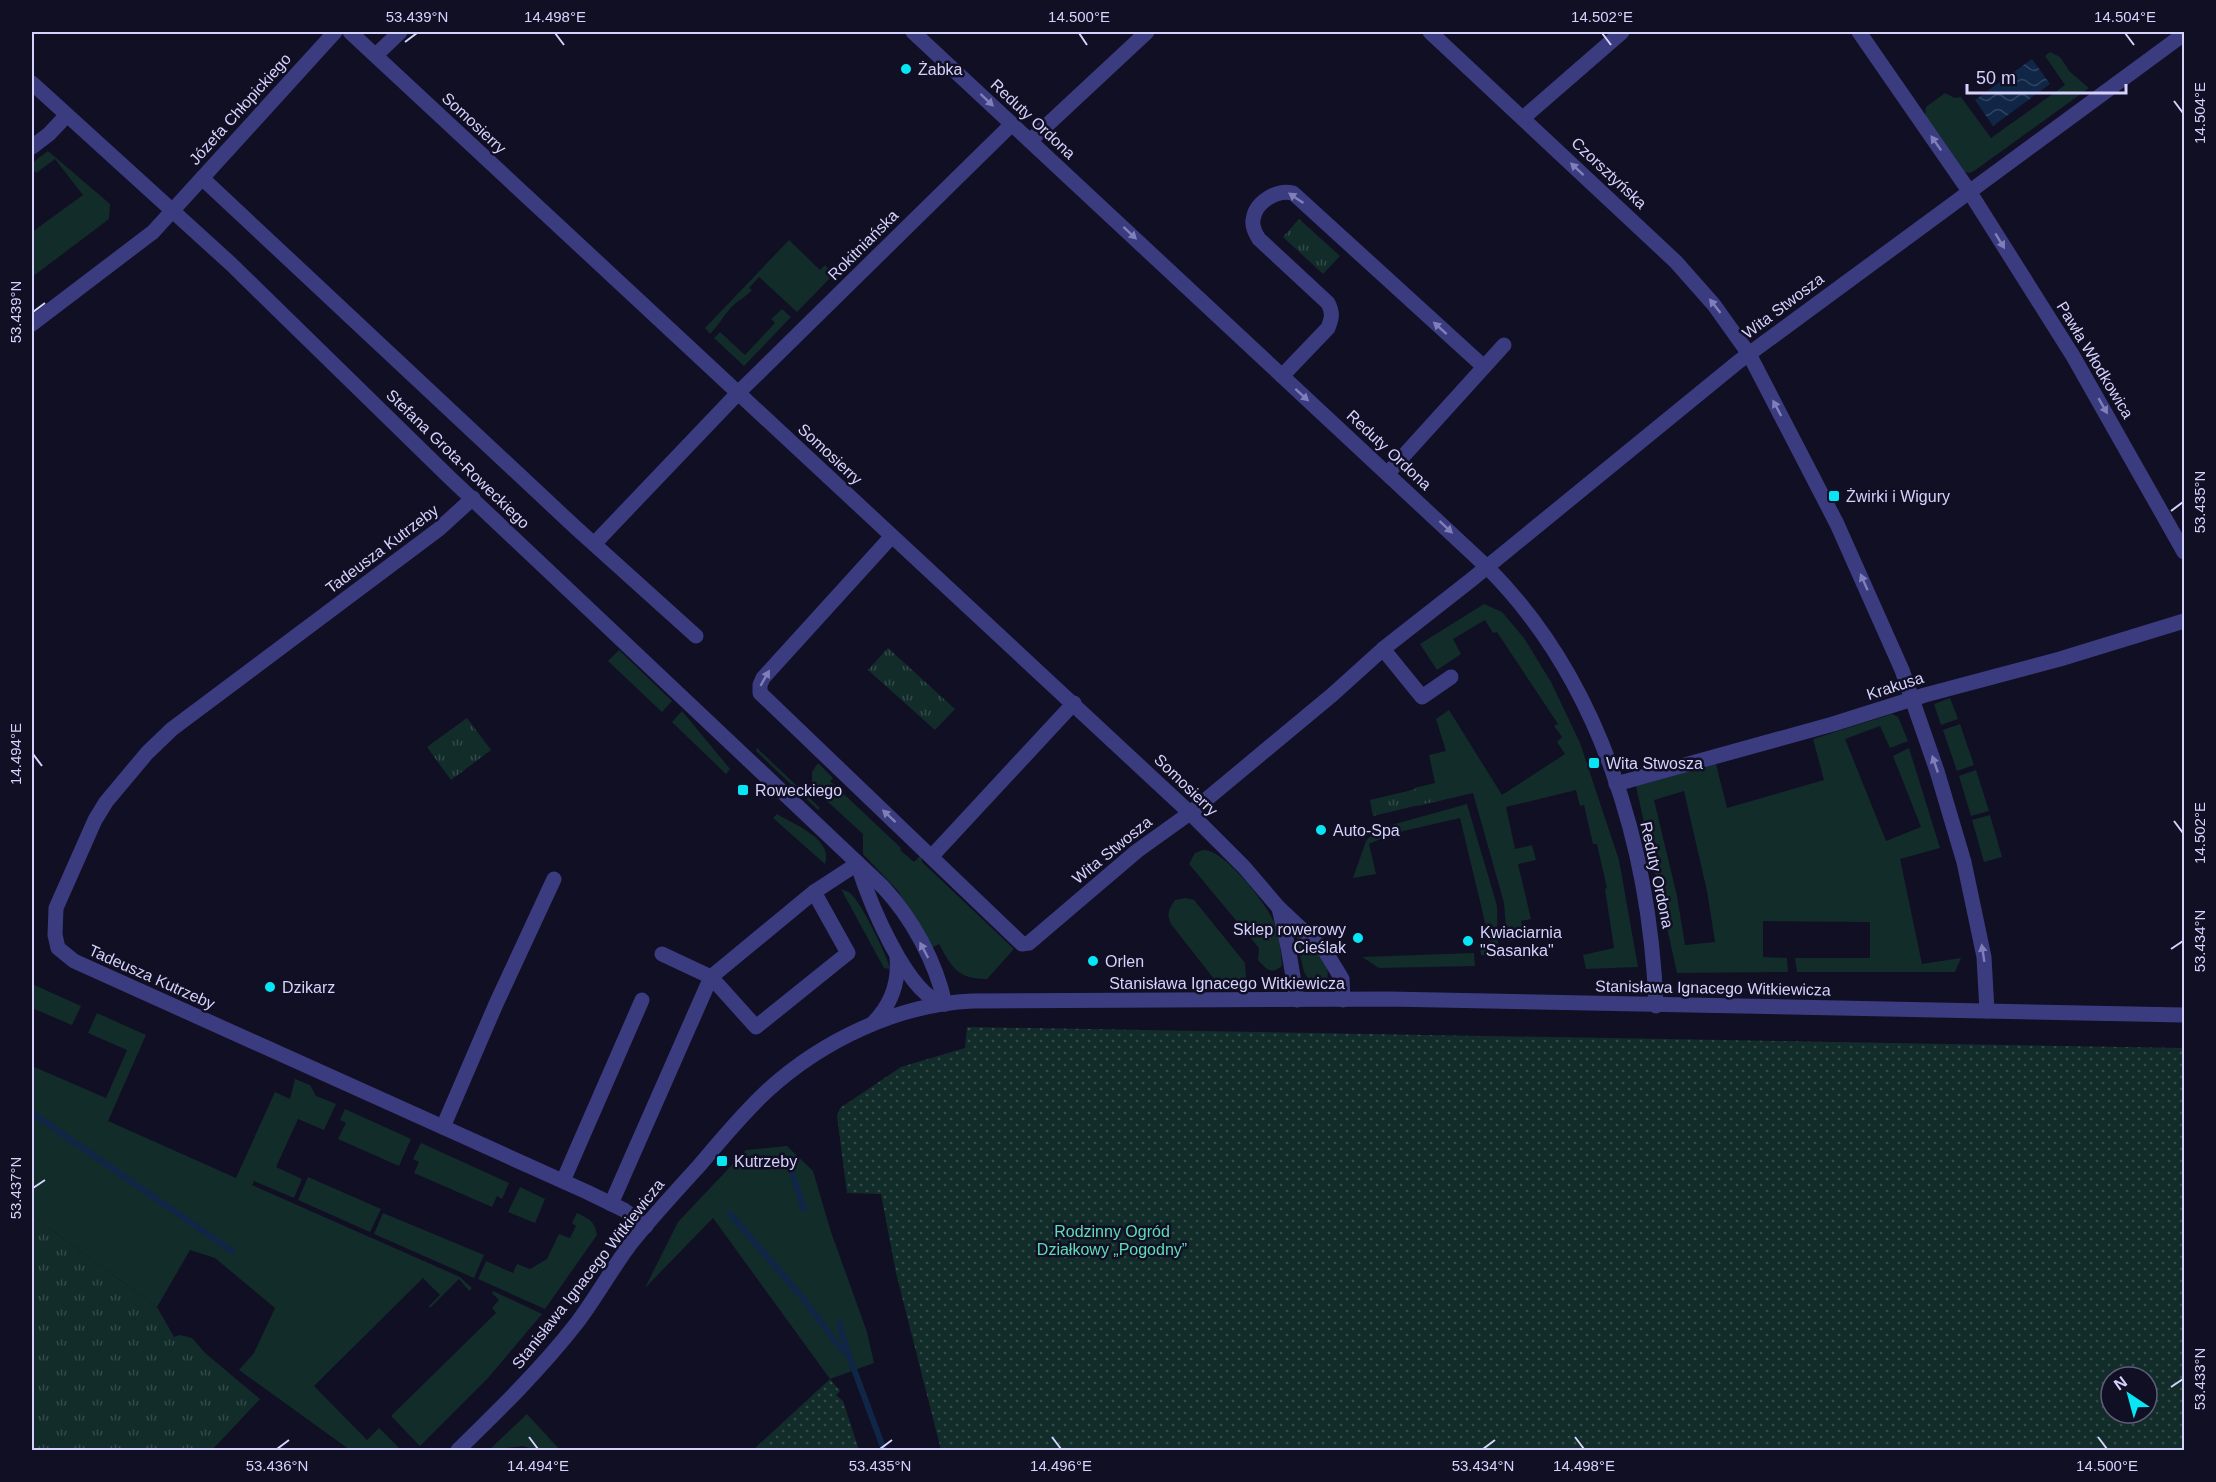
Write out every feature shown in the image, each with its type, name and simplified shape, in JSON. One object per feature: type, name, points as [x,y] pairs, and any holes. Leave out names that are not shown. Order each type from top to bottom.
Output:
[{"type":"street","name":"Józefa Chłopickiego","points":[[32,324],[153,232],[335,32]]},
{"type":"street","name":"Somosierry","points":[[350,32],[1190,813],[1244,867],[1279,908],[1331,958],[1342,979],[1343,1000]]},
{"type":"street","points":[[376,55],[399,32]]},
{"type":"street","name":"Reduty Ordona","points":[[913,32],[1487,567],[1532,620],[1559,661],[1592,720],[1616,784],[1634,843],[1648,907],[1656,1006]]},
{"type":"street","points":[[1030,141],[1147,32]]},
{"type":"street","name":"Czorsztyńska","points":[[1430,32],[1683,269],[1714,305],[1749,354]]},
{"type":"street","points":[[1523,118],[1622,32]]},
{"type":"street","name":"Pawła Włodkowica","points":[[1859,32],[1969,191],[2096,394],[2184,552]]},
{"type":"street","name":"Wita Stwosza","points":[[892,536],[763,678],[760,693],[1022,944],[1029,943],[1137,851],[1190,813],[1383,650],[1749,354],[2184,33]]},
{"type":"street","name":"Stefana Grota-Roweckiego","points":[[32,83],[231,264],[473,498],[883,887],[902,910],[937,974],[945,1004],[937,1002],[924,993],[897,958],[857,864]]},
{"type":"street","points":[[32,147],[49,134],[67,115]]},
{"type":"street","name":"Rokitniańska","points":[[739,392],[1012,124]]},
{"type":"street","name":"Stefana Grota-Roweckiego","points":[[202,178],[594,544],[696,636]]},
{"type":"street","points":[[1282,376],[1328,328],[1332,318],[1332,311],[1328,303],[1259,239],[1254,230],[1252,220],[1257,210],[1269,197],[1286,192],[1293,194],[1484,368]]},
{"type":"street","points":[[1388,473],[1504,345]]},
{"type":"street","points":[[1749,354],[1842,534],[1912,699],[1954,824],[1971,888],[1984,957],[1987,1011]]},
{"type":"street","points":[[594,544],[739,392]]},
{"type":"street","name":"Tadeusza Kutrzeby","points":[[473,498],[439,529],[161,740],[106,802],[96,820],[56,908],[54,924],[58,948],[74,961],[563,1181],[611,1204],[646,1226]]},
{"type":"street","name":"Krakusa","points":[[1616,784],[2070,656],[2184,621]]},
{"type":"street","points":[[1383,650],[1425,702],[1451,677]]},
{"type":"street","points":[[932,856],[1074,704]]},
{"type":"street","points":[[611,1204],[711,977],[814,892],[857,864]]},
{"type":"street","points":[[443,1127],[496,1004],[554,879]]},
{"type":"street","points":[[662,954],[711,977],[756,1027],[848,953],[814,892]]},
{"type":"street","name":"Somosierry","points":[[1279,908],[1297,1000]]},
{"type":"street","name":"Stefana Grota-Roweckiego","points":[[861,1030],[877,1019],[889,1002],[897,977],[897,958]]},
{"type":"street","name":"Stanisława Ignacego Witkiewicza","points":[[458,1450],[553,1352],[578,1322],[618,1261],[646,1226],[742,1116],[770,1089],[807,1060],[861,1030],[896,1016],[945,1004],[973,1001],[1389,999],[2184,1015]]},
{"type":"street","points":[[563,1181],[642,1000]]},
{"type":"green space","points":[[2050,52],[2060,57],[2070,72],[2089,88],[1974,171],[1964,172],[1925,115],[1926,107],[1945,93],[1955,98],[1961,97],[1991,138],[2065,85],[2045,56]]},
{"type":"green space","points":[[48,151],[110,204],[109,219],[32,277],[32,232],[83,195],[55,159],[36,173],[32,168],[32,163]]},
{"type":"green space","points":[[1299,219],[1340,256],[1323,274],[1283,237]]},
{"type":"green space","points":[[789,240],[820,270],[825,265],[834,274],[797,312],[759,277],[749,288],[752,290],[732,307],[710,334],[705,328]]},
{"type":"green space","points":[[782,309],[791,317],[744,366],[714,338],[720,332],[745,355],[775,323],[771,319]]},
{"type":"green space","points":[[1484,604],[1502,612],[1524,638],[1551,682],[1580,743],[1619,860],[1638,967],[1586,969],[1583,955],[1614,948],[1605,889],[1607,888],[1597,844],[1593,844],[1584,805],[1580,806],[1576,790],[1506,807],[1515,849],[1532,845],[1536,860],[1518,864],[1531,919],[1521,921],[1525,939],[1507,941],[1504,903],[1473,793],[1418,806],[1414,788],[1435,783],[1429,755],[1446,751],[1436,719],[1449,710],[1502,795],[1565,754],[1557,742],[1562,737],[1554,726],[1558,724],[1497,632],[1493,633],[1485,620],[1453,639],[1461,654],[1437,670],[1420,644]]},
{"type":"green space","points":[[888,648],[955,709],[935,730],[868,670]]},
{"type":"green space","points":[[619,650],[672,701],[662,712],[608,661]]},
{"type":"green space","points":[[1950,698],[1958,719],[1941,725],[1934,704]]},
{"type":"green space","points":[[682,711],[730,769],[726,774],[672,722]]},
{"type":"green space","points":[[1892,714],[1898,717],[1908,741],[1890,748],[1880,726],[1845,739],[1886,841],[1921,827],[1893,756],[1909,748],[1940,848],[1900,859],[1922,964],[1961,958],[1955,972],[1797,972],[1795,958],[1870,958],[1870,922],[1763,921],[1763,957],[1787,958],[1788,972],[1677,973],[1636,786],[1716,764],[1727,808],[1824,780],[1813,739]],"holes":[[[1684,791],[1707,891],[1715,942],[1685,945],[1677,896],[1654,800]]]},
{"type":"green space","points":[[467,718],[491,750],[451,780],[427,747]]},
{"type":"green space","points":[[1960,724],[1974,765],[1957,771],[1943,730]]},
{"type":"green space","points":[[757,748],[820,808],[818,810],[756,751]]},
{"type":"green space","points":[[818,763],[833,778],[830,781],[901,848],[900,850],[914,862],[921,855],[922,862],[1014,949],[987,979],[962,974],[952,966],[939,944],[930,949],[899,892],[863,854],[863,834],[827,801],[812,782],[812,772]]},
{"type":"green space","points":[[1976,770],[1989,811],[1971,816],[1959,776]]},
{"type":"green space","points":[[1433,785],[1436,801],[1373,816],[1370,800]]},
{"type":"green space","points":[[1467,804],[1497,906],[1498,956],[1481,955],[1480,946],[1490,943],[1460,818],[1382,836],[1383,838],[1369,844],[1376,874],[1353,878],[1366,841],[1377,829]]},
{"type":"green space","points":[[777,814],[818,840],[824,847],[825,864],[773,818]]},
{"type":"green space","points":[[1990,815],[2002,857],[1984,862],[1972,820]]},
{"type":"green space","points":[[1203,850],[1211,852],[1232,867],[1253,889],[1269,912],[1279,943],[1282,966],[1278,969],[1269,970],[1258,960],[1259,948],[1189,864],[1195,853]]},
{"type":"green space","points":[[841,889],[852,895],[863,910],[890,969],[884,968]]},
{"type":"green space","points":[[1185,898],[1194,900],[1245,963],[1246,978],[1242,986],[1227,987],[1214,979],[1171,924],[1168,914],[1171,906],[1175,900]]},
{"type":"green space","points":[[1300,935],[1317,952],[1326,966],[1327,981],[1322,988],[1313,986],[1304,972],[1297,941],[1297,936]]},
{"type":"green space","points":[[1474,953],[1475,966],[1379,968],[1362,957]]},
{"type":"green space","points":[[32,984],[81,1006],[72,1025],[32,1008]]},
{"type":"green space","points":[[97,1013],[146,1035],[108,1121],[236,1178],[275,1092],[290,1099],[295,1079],[310,1085],[316,1096],[336,1104],[324,1130],[298,1119],[276,1167],[302,1179],[294,1198],[254,1181],[252,1185],[460,1277],[472,1288],[469,1291],[459,1279],[430,1308],[429,1306],[440,1295],[423,1278],[314,1386],[367,1440],[379,1428],[401,1450],[350,1450],[239,1370],[254,1353],[275,1308],[215,1258],[190,1250],[157,1307],[34,1217],[32,1213],[32,1066],[106,1098],[127,1050],[88,1033]]},
{"type":"green space","name":"Rodzinny Ogród Działkowy „Pogodny”","points":[[967,1027],[2184,1048],[2184,1450],[941,1450],[896,1273],[881,1194],[847,1193],[837,1116],[840,1108],[901,1067],[965,1048]]},
{"type":"green space","points":[[345,1109],[411,1139],[399,1166],[338,1139],[346,1123],[340,1120]]},
{"type":"green space","points":[[421,1143],[509,1183],[502,1199],[497,1196],[492,1207],[414,1173],[419,1162],[413,1159]]},
{"type":"green space","points":[[787,1146],[813,1171],[831,1232],[867,1332],[874,1363],[830,1379],[713,1218],[645,1288],[678,1222],[746,1150]]},
{"type":"green space","points":[[308,1177],[381,1209],[370,1232],[298,1200]]},
{"type":"green space","points":[[520,1187],[545,1199],[535,1223],[508,1212]]},
{"type":"green space","points":[[32,1213],[34,1217],[157,1307],[174,1337],[180,1335],[192,1338],[205,1353],[260,1399],[212,1450],[32,1450]]},
{"type":"green space","points":[[383,1213],[484,1255],[474,1278],[374,1234]]},
{"type":"green space","points":[[577,1213],[591,1221],[597,1235],[545,1309],[478,1279],[486,1261],[513,1273],[517,1264],[530,1269],[547,1259],[559,1234],[570,1238],[576,1226],[572,1223]]},
{"type":"green space","points":[[493,1291],[542,1314],[488,1378],[420,1446],[391,1416],[496,1313],[492,1308],[499,1300],[492,1293]]},
{"type":"green space","points":[[830,1379],[840,1391],[836,1395],[843,1401],[859,1450],[753,1450]]},
{"type":"green space","points":[[527,1414],[560,1450],[537,1450],[523,1446],[489,1450]]},
{"type":"water","points":[[2032,59],[2050,84],[1993,126],[1975,100]]},
{"type":"waterway","points":[[32,1113],[232,1251]]},
{"type":"waterway","points":[[790,1166],[804,1209]]},
{"type":"waterway","points":[[730,1214],[802,1297],[841,1349],[848,1353]]},
{"type":"waterway","points":[[839,1323],[884,1450]]},
{"type":"place","name":"Żabka","points":[[906,69]]},
{"type":"place","name":"Żwirki i Wigury","points":[[1834,496]]},
{"type":"place","name":"Wita Stwosza","points":[[1594,763]]},
{"type":"place","name":"Roweckiego","points":[[743,790]]},
{"type":"place","name":"Auto-Spa","points":[[1321,830]]},
{"type":"place","name":"Sklep rowerowy Cieślak","points":[[1358,938]]},
{"type":"place","name":"Kwiaciarnia \"Sasanka\"","points":[[1468,941]]},
{"type":"place","name":"Orlen","points":[[1093,961]]},
{"type":"place","name":"Dzikarz","points":[[270,987]]},
{"type":"place","name":"Kutrzeby","points":[[722,1161]]}]
